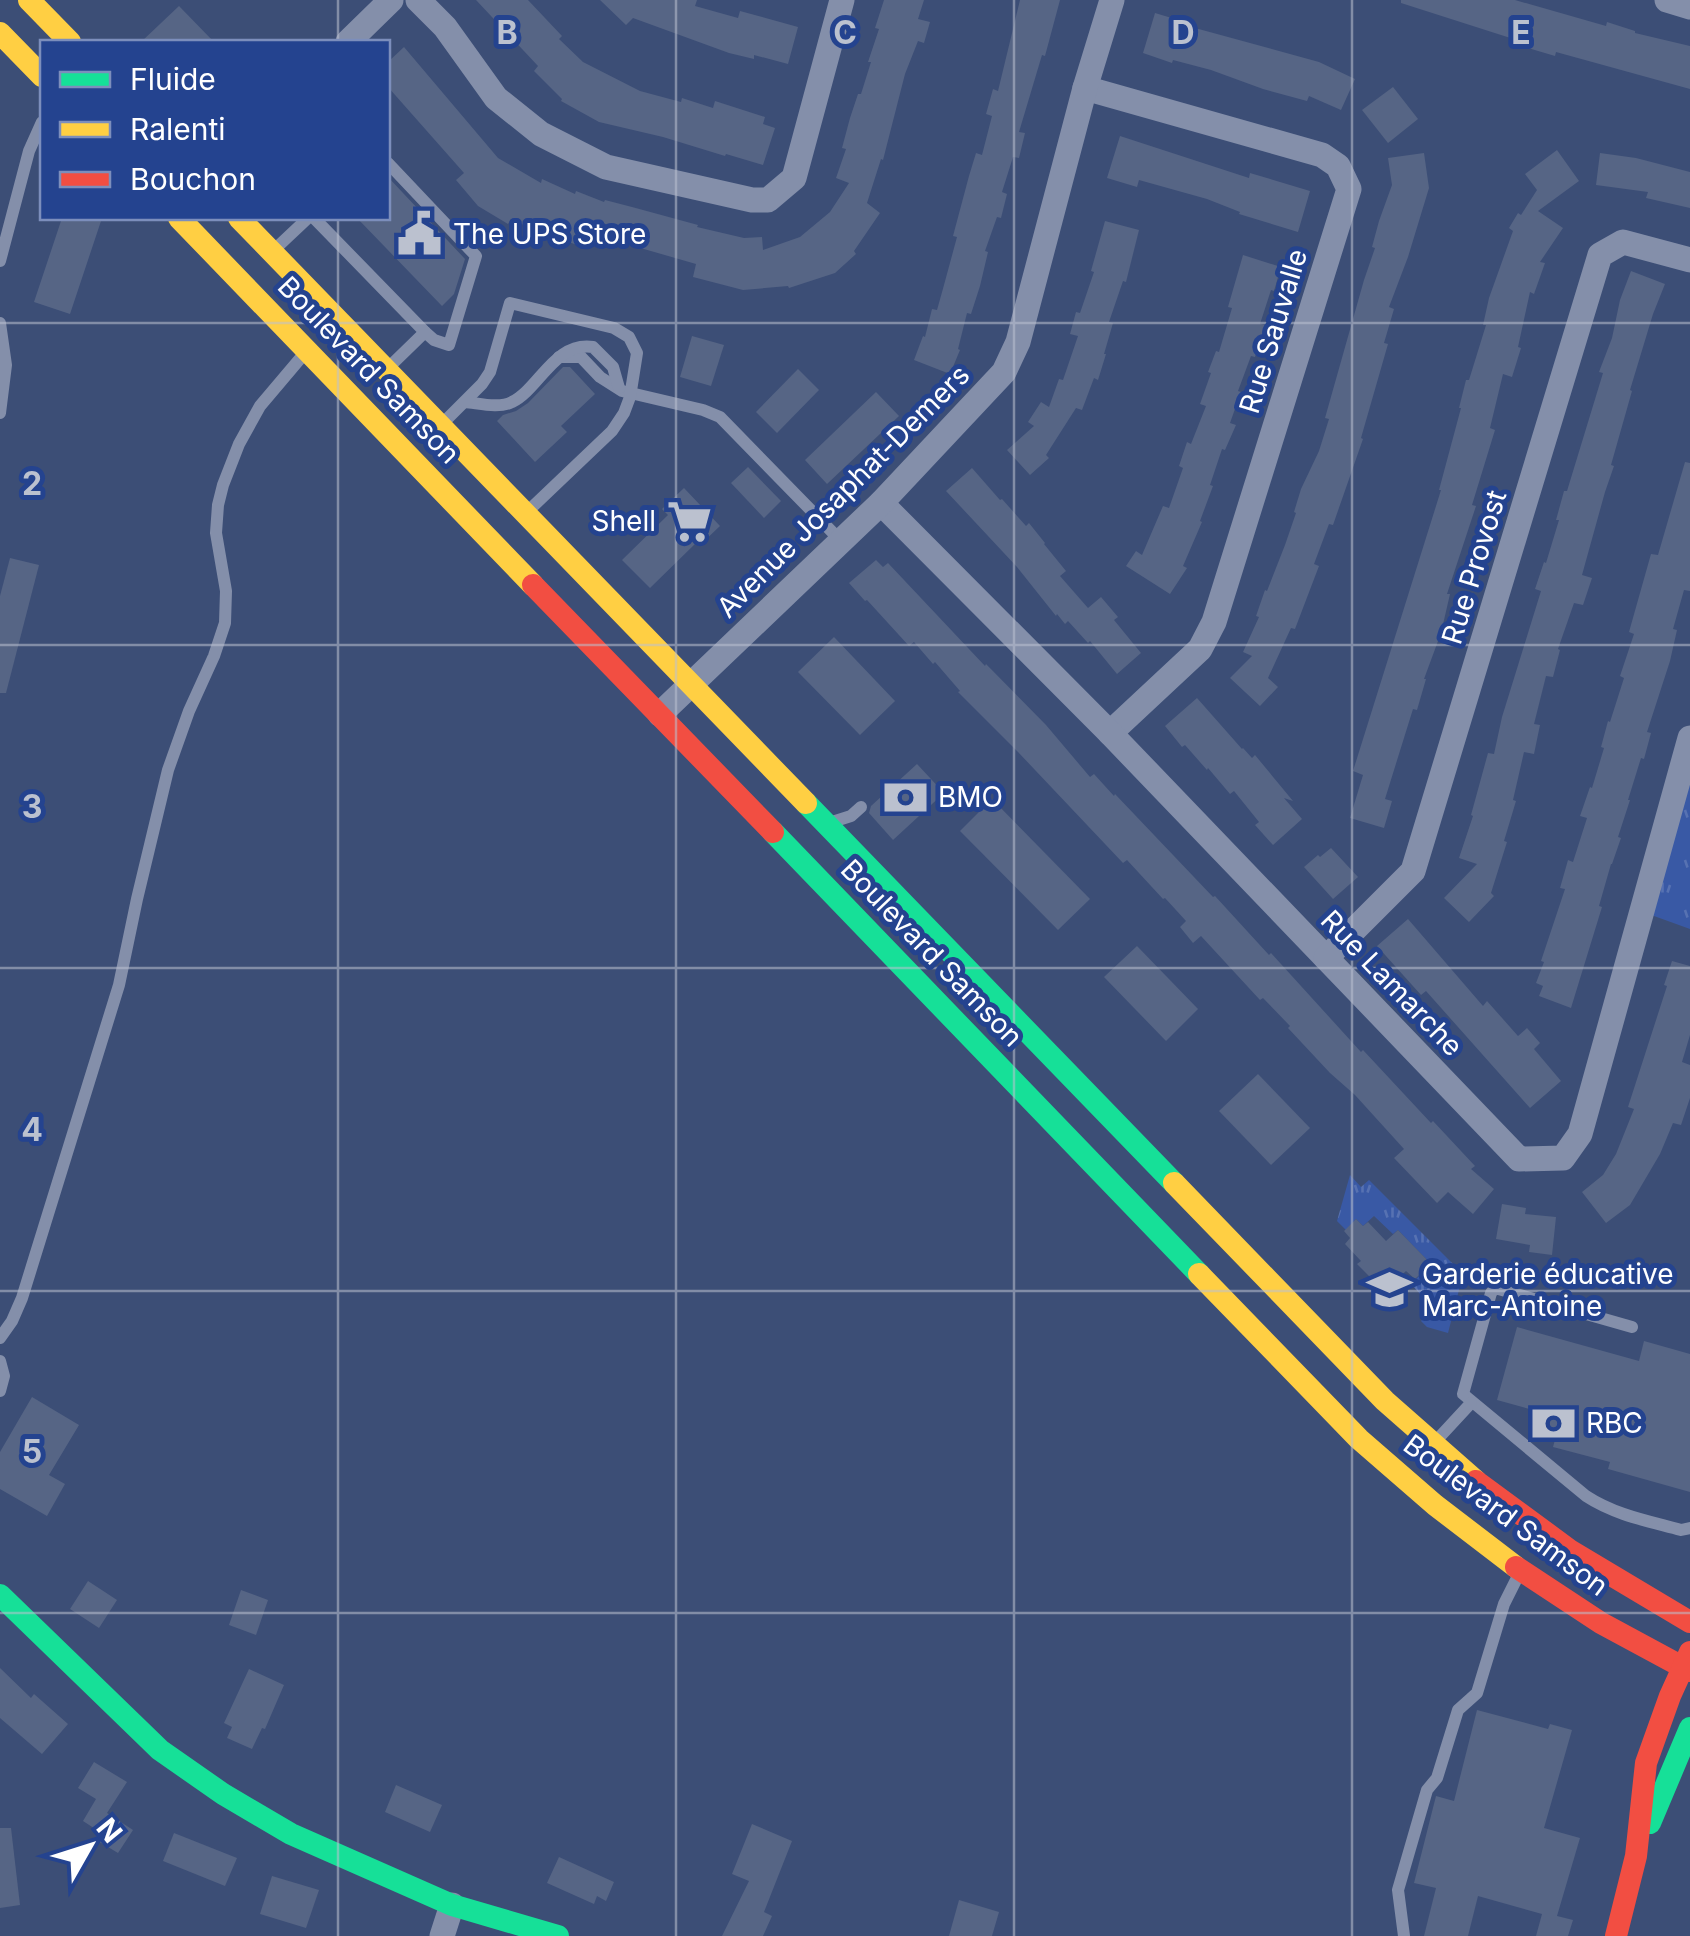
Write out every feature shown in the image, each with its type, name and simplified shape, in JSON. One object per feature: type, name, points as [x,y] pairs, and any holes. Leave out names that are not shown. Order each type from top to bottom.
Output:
[{"type":"street","points":[[29,0],[68,40]]},
{"type":"street","points":[[350,40],[391,0]]},
{"type":"street","points":[[418,0],[445,27],[496,98],[541,134],[606,167],[752,200],[768,200],[794,178],[842,0]]},
{"type":"street","name":"Avenue Josaphat-Demers","points":[[660,714],[881,502],[1004,372],[1018,342],[1112,0]]},
{"type":"street","points":[[1667,0],[1690,7]]},
{"type":"street","points":[[0,32],[40,74]]},
{"type":"street","name":"Rue Sauvalle","points":[[1086,88],[1322,155],[1338,166],[1349,189],[1214,622],[1200,649],[1110,732]]},
{"type":"street","name":"Boulevard Samson","points":[[181,220],[1329,1409],[1412,1486],[1522,1570],[1592,1617],[1688,1664]]},
{"type":"street","name":"Boulevard Samson","points":[[241,220],[1310,1324],[1432,1445],[1554,1540],[1690,1622]]},
{"type":"street","name":"Rue Provost","points":[[1326,958],[1413,871],[1600,255],[1623,242],[1690,260]]},
{"type":"street","name":"Rue Lamarche","points":[[881,502],[1110,732],[1520,1159],[1563,1158],[1580,1134],[1690,738]]},
{"type":"street","points":[[0,1595],[160,1750],[223,1794],[290,1834],[452,1905],[484,1925],[558,1936]]},
{"type":"street","points":[[1616,1936],[1636,1856],[1646,1763],[1688,1664]]},
{"type":"street","points":[[1636,1856],[1680,1766],[1690,1728]]},
{"type":"street","points":[[442,1936],[452,1905]]},
{"type":"lane","points":[[0,262],[29,150],[40,126]]},
{"type":"lane","points":[[313,220],[425,332],[449,345],[476,256],[390,165]]},
{"type":"lane","points":[[272,252],[309,220]]},
{"type":"lane","points":[[440,425],[490,372],[510,303],[625,333],[633,342],[638,359],[624,391],[624,413],[612,431],[525,513]]},
{"type":"lane","points":[[0,323],[6,366],[0,414]]},
{"type":"lane","points":[[386,370],[425,332]]},
{"type":"lane","points":[[464,402],[512,402],[560,357],[582,346],[593,347],[613,367],[624,391]]},
{"type":"lane","points":[[0,1338],[18,1310],[29,1278],[119,985],[168,770],[225,623],[226,591],[216,533],[223,485],[260,406],[307,350]]},
{"type":"lane","points":[[624,391],[720,417],[841,541]]},
{"type":"lane","points":[[825,824],[851,816],[861,807]]},
{"type":"lane","points":[[1632,1327],[1495,1288],[1463,1394],[1603,1507],[1681,1530],[1690,1528]]},
{"type":"lane","points":[[0,1361],[4,1376],[0,1391]]},
{"type":"lane","points":[[1432,1445],[1471,1403]]},
{"type":"lane","points":[[1404,1936],[1398,1890],[1427,1790],[1437,1778],[1458,1710],[1476,1693],[1504,1604],[1522,1570]]},
{"type":"green space","points":[[1690,741],[1690,929],[1643,912]]},
{"type":"green space","points":[[1350,1175],[1361,1187],[1369,1180],[1463,1274],[1448,1333],[1427,1327],[1421,1321],[1433,1308],[1411,1284],[1431,1264],[1398,1230],[1393,1234],[1374,1216],[1363,1226],[1356,1219],[1346,1230],[1337,1221]]},
{"type":"building","points":[[476,0],[528,0],[583,62],[640,91],[713,108],[715,101],[765,117],[763,124],[775,128],[763,165],[599,122],[561,101],[534,71],[538,66]]},
{"type":"building","points":[[600,0],[697,0],[695,6],[738,18],[740,11],[798,27],[788,64],[729,53],[633,18],[626,25]]},
{"type":"building","points":[[884,0],[924,0],[918,19],[930,22],[924,43],[918,41],[905,74],[883,160],[867,203],[880,213],[854,251],[856,254],[835,273],[789,288],[743,290],[693,277],[696,264],[630,243],[588,232],[582,247],[511,219],[508,224],[478,206],[456,180],[464,173],[390,89],[390,60],[404,47],[498,158],[541,183],[542,179],[575,194],[576,191],[697,227],[744,238],[762,237],[763,250],[800,237],[830,212],[849,183],[836,178],[846,149],[842,148],[850,118],[871,62],[879,29],[875,28]]},
{"type":"building","points":[[1020,0],[1060,0],[1019,132],[1025,133],[1019,158],[1013,157],[1002,192],[1007,194],[1001,218],[997,217],[985,251],[988,252],[980,286],[971,314],[967,313],[960,350],[950,374],[914,360],[932,309],[937,310],[969,176],[976,153],[982,155],[992,116],[986,114],[993,89],[998,91]]},
{"type":"building","points":[[1401,0],[1515,0],[1690,46],[1690,89],[1528,48],[1529,44]]},
{"type":"building","points":[[179,6],[212,40],[143,40]]},
{"type":"building","points":[[1155,13],[1185,22],[1184,25],[1319,62],[1355,79],[1341,110],[1309,96],[1307,101],[1211,70],[1173,60],[1172,63],[1143,53]]},
{"type":"building","points":[[1393,87],[1418,119],[1388,143],[1362,110]]},
{"type":"building","points":[[1120,136],[1249,178],[1250,173],[1310,191],[1298,232],[1239,214],[1207,199],[1139,180],[1137,187],[1107,178]]},
{"type":"building","points":[[1557,150],[1579,181],[1538,211],[1563,228],[1540,262],[1545,263],[1534,294],[1530,292],[1512,377],[1503,374],[1490,428],[1495,430],[1472,505],[1476,506],[1447,594],[1441,633],[1385,799],[1392,801],[1384,828],[1350,818],[1363,775],[1353,771],[1441,490],[1466,380],[1513,231],[1509,228],[1537,190],[1525,174]]},
{"type":"building","points":[[1424,153],[1429,188],[1389,307],[1394,309],[1384,343],[1388,344],[1363,439],[1333,525],[1329,524],[1314,564],[1319,566],[1295,629],[1291,628],[1268,678],[1278,687],[1260,706],[1230,678],[1252,656],[1243,652],[1329,419],[1325,418],[1392,185],[1388,158]]},
{"type":"building","points":[[1600,153],[1690,172],[1690,208],[1646,198],[1648,192],[1596,185]]},
{"type":"building","points":[[390,179],[465,259],[454,294],[442,306],[359,220],[390,220]]},
{"type":"building","points":[[61,220],[101,220],[70,314],[34,302]]},
{"type":"building","points":[[1105,221],[1139,230],[1126,282],[1123,281],[1109,322],[1113,323],[1106,354],[1082,410],[1076,408],[1046,455],[1049,458],[1030,475],[1007,450],[1034,426],[1028,422],[1041,402],[1049,407],[1059,379],[1063,380],[1078,336],[1070,334],[1094,272],[1091,271]]},
{"type":"building","points":[[1243,255],[1281,267],[1260,324],[1265,325],[1255,357],[1251,356],[1238,391],[1241,392],[1230,423],[1236,425],[1225,450],[1222,449],[1202,522],[1183,566],[1187,568],[1170,594],[1126,566],[1136,551],[1142,555],[1163,506],[1169,508],[1187,442],[1191,444],[1206,406],[1200,404],[1232,308],[1228,307]]},
{"type":"building","points":[[1631,271],[1665,284],[1630,390],[1611,465],[1614,466],[1582,575],[1592,578],[1583,605],[1574,603],[1553,677],[1546,676],[1534,724],[1540,725],[1534,754],[1524,752],[1504,841],[1507,842],[1491,893],[1494,896],[1469,922],[1444,898],[1477,864],[1459,858],[1488,753],[1494,754],[1541,591],[1535,589],[1559,520],[1564,491]]},
{"type":"building","points":[[692,336],[724,345],[711,386],[680,377]]},
{"type":"building","points":[[563,367],[570,367],[595,394],[561,426],[567,432],[535,462],[497,421],[528,403]]},
{"type":"building","points":[[798,369],[819,390],[777,433],[756,412]]},
{"type":"building","points":[[876,392],[899,416],[827,484],[805,460]]},
{"type":"building","points":[[1685,462],[1690,463],[1690,591],[1684,590],[1673,629],[1677,630],[1670,661],[1647,732],[1651,733],[1644,759],[1641,758],[1628,800],[1618,837],[1621,838],[1571,1008],[1539,996],[1543,986],[1536,983],[1565,889],[1560,888],[1568,860],[1573,862],[1587,818],[1580,816],[1624,678],[1620,676],[1634,634],[1629,632],[1651,554],[1658,555]]},
{"type":"building","points":[[748,467],[781,501],[764,518],[731,483]]},
{"type":"building","points":[[972,468],[1026,526],[1029,523],[1066,571],[1060,576],[1088,608],[1101,597],[1118,617],[1114,620],[1141,653],[1117,674],[1090,641],[1068,621],[1065,624],[1056,616],[1017,567],[946,491]]},
{"type":"building","points":[[684,488],[720,526],[699,546],[696,543],[650,588],[622,560],[668,515],[662,509]]},
{"type":"building","points":[[10,558],[39,565],[6,693],[0,693],[0,596]]},
{"type":"building","points":[[876,560],[883,567],[888,563],[1046,725],[1090,777],[1094,774],[1115,794],[1475,1166],[1471,1169],[1494,1189],[1473,1214],[1448,1192],[1437,1203],[1394,1158],[1404,1149],[1290,1026],[1263,998],[1260,1000],[1201,936],[1193,943],[1180,927],[1186,921],[1165,898],[1127,860],[1123,863],[958,692],[935,662],[914,642],[909,646],[865,601],[849,583]]},
{"type":"building","points":[[834,637],[895,701],[860,735],[798,672]]},
{"type":"building","points":[[1197,698],[1242,749],[1252,758],[1255,755],[1293,801],[1284,798],[1302,819],[1273,845],[1234,791],[1230,794],[1165,726]]},
{"type":"building","points":[[917,764],[944,793],[893,840],[869,813],[871,806]]},
{"type":"building","points":[[992,799],[1090,899],[1058,930],[960,831]]},
{"type":"building","points":[[1331,848],[1358,877],[1333,899],[1304,867]]},
{"type":"building","points":[[1408,919],[1483,1006],[1487,1001],[1518,1036],[1527,1028],[1540,1043],[1534,1049],[1561,1081],[1530,1108],[1426,991],[1421,995],[1377,946]]},
{"type":"building","points":[[1137,946],[1198,1009],[1166,1041],[1104,977]]},
{"type":"building","points":[[1672,961],[1690,966],[1690,1035],[1682,1062],[1690,1065],[1690,1098],[1681,1125],[1673,1123],[1630,1205],[1606,1223],[1582,1192],[1603,1175],[1634,1109],[1628,1107]]},
{"type":"building","points":[[1258,1074],[1310,1128],[1271,1165],[1219,1111]]},
{"type":"building","points":[[1502,1204],[1526,1208],[1525,1214],[1556,1217],[1552,1255],[1529,1252],[1530,1245],[1496,1239]]},
{"type":"building","points":[[1356,1219],[1363,1226],[1368,1222],[1386,1241],[1398,1230],[1431,1264],[1415,1279],[1406,1271],[1387,1289],[1379,1280],[1376,1283],[1357,1264],[1361,1261],[1345,1244],[1350,1238],[1344,1231]]},
{"type":"building","points":[[1517,1327],[1639,1361],[1644,1341],[1690,1354],[1690,1492],[1608,1469],[1610,1462],[1553,1447],[1556,1436],[1535,1430],[1540,1412],[1497,1400]]},
{"type":"building","points":[[32,1397],[79,1425],[49,1475],[65,1484],[47,1516],[0,1489],[0,1452]]},
{"type":"building","points":[[88,1581],[117,1600],[99,1628],[70,1609]]},
{"type":"building","points":[[241,1590],[268,1600],[256,1635],[229,1625]]},
{"type":"building","points":[[0,1668],[31,1698],[34,1694],[68,1724],[42,1754],[0,1718]]},
{"type":"building","points":[[249,1669],[284,1685],[252,1749],[227,1738],[232,1727],[224,1723]]},
{"type":"building","points":[[1477,1710],[1548,1729],[1550,1724],[1572,1730],[1544,1828],[1580,1838],[1557,1916],[1573,1920],[1568,1936],[1536,1936],[1542,1914],[1478,1896],[1468,1936],[1424,1936],[1436,1888],[1414,1883],[1436,1796],[1454,1801]]},
{"type":"building","points":[[94,1762],[127,1782],[107,1813],[133,1830],[118,1853],[98,1841],[103,1834],[83,1821],[96,1799],[78,1788]]},
{"type":"building","points":[[396,1785],[442,1805],[430,1832],[385,1812]]},
{"type":"building","points":[[752,1824],[792,1841],[764,1912],[772,1916],[763,1936],[722,1936],[749,1881],[732,1874]]},
{"type":"building","points":[[0,1828],[11,1828],[20,1905],[0,1908]]},
{"type":"building","points":[[174,1833],[237,1858],[225,1886],[163,1861]]},
{"type":"building","points":[[559,1857],[614,1882],[606,1901],[597,1896],[594,1904],[547,1883]]},
{"type":"building","points":[[272,1876],[319,1890],[306,1928],[260,1914]]},
{"type":"building","points":[[959,1900],[999,1912],[992,1936],[949,1936]]},
{"type":"traffic: fast","points":[[806,803],[1174,1183]]},
{"type":"traffic: fast","points":[[773,832],[1199,1274]]},
{"type":"traffic: fast","points":[[0,1595],[160,1750],[223,1794],[291,1834],[452,1905],[558,1936]]},
{"type":"traffic: fast","points":[[1650,1823],[1690,1728]]},
{"type":"traffic: slow","points":[[29,0],[68,40]]},
{"type":"traffic: slow","points":[[0,33],[40,74]]},
{"type":"traffic: slow","points":[[181,220],[533,585]]},
{"type":"traffic: slow","points":[[241,220],[806,803]]},
{"type":"traffic: slow","points":[[1174,1183],[1385,1401],[1476,1481]]},
{"type":"traffic: slow","points":[[1199,1274],[1359,1439],[1435,1505],[1516,1567]]},
{"type":"traffic: jam","points":[[533,585],[773,832]]},
{"type":"traffic: jam","points":[[1476,1481],[1571,1551],[1690,1622]]},
{"type":"traffic: jam","points":[[1516,1567],[1601,1623],[1690,1671]]},
{"type":"traffic: jam","points":[[1616,1936],[1636,1856],[1646,1763],[1690,1652]]},
{"type":"place","name":"The UPS Store","points":[[420,234]]},
{"type":"place","name":"Shell","points":[[689,521]]},
{"type":"place","name":"BMO","points":[[905,797]]},
{"type":"place","name":"Garderie éducative Marc-Antoine","points":[[1389,1290]]},
{"type":"place","name":"RBC","points":[[1553,1423]]}]
